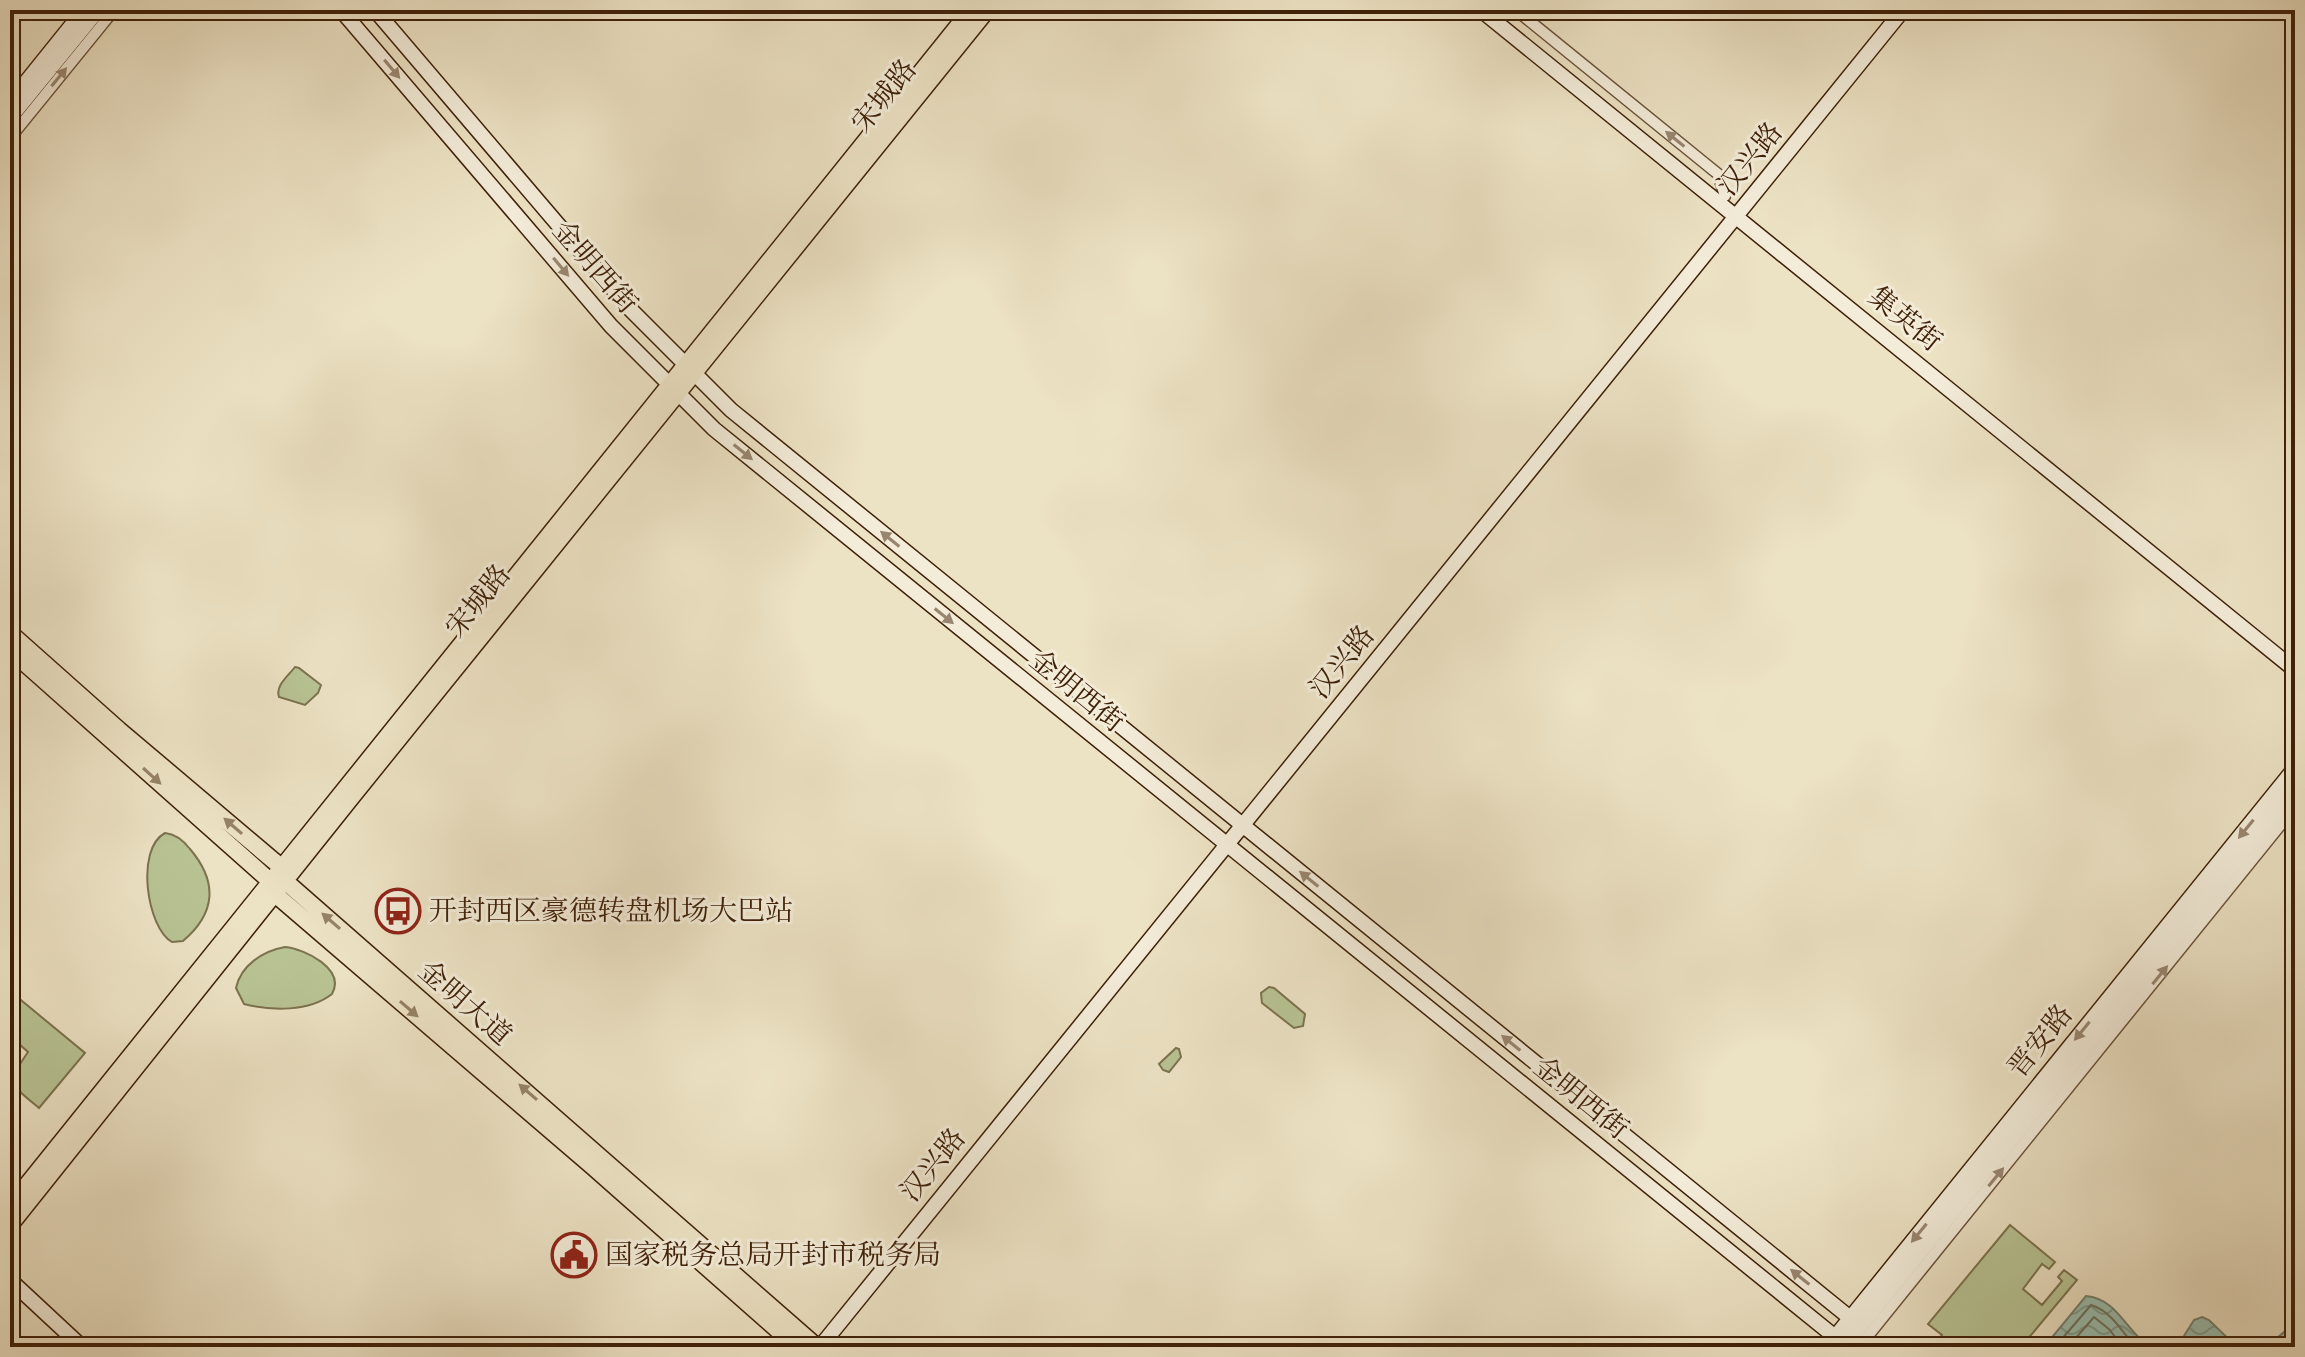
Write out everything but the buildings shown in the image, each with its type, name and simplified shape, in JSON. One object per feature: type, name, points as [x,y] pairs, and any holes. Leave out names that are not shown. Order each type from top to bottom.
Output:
[{"type":"main road","name":"宋城路","points":[[10,1206],[278,881],[674,391],[971,10]]},
{"type":"main road","name":"宋城路","points":[[690,370],[987,10]]},
{"type":"main road","name":"金明大道","points":[[10,633],[592,1166],[797,1347]]},
{"type":"main road","name":"金明大道","points":[[10,650],[819,1347]]},
{"type":"main road","name":"宋城路","points":[[10,1225],[278,881]]},
{"type":"street","points":[[10,102],[84,10]]},
{"type":"street","points":[[10,118],[98,10]]},
{"type":"street","points":[[10,138],[114,10]]},
{"type":"street","name":"金明西街","points":[[341,10],[611,326],[714,429],[1842,1345]]},
{"type":"street","name":"金明西街","points":[[375,10],[630,309],[731,410],[1855,1322]]},
{"type":"street","name":"集英街","points":[[1481,10],[2295,658]]},
{"type":"street","name":"集英街","points":[[1495,10],[1725,196],[1742,215],[2295,670]]},
{"type":"street","points":[[1516,10],[1718,174],[1725,196]]},
{"type":"street","name":"汉兴路","points":[[1742,215],[1903,10]]},
{"type":"street","name":"汉兴路","points":[[819,1347],[1912,10]]},
{"type":"street","name":"晋安路","points":[[1842,1345],[1855,1322],[2295,768]]},
{"type":"street","name":"晋安路","points":[[1855,1322],[2295,789]]},
{"type":"street","points":[[1842,1345],[2295,807]]},
{"type":"street","name":"汉兴路","points":[[830,1347],[1230,847]]},
{"type":"street","points":[[10,1280],[82,1347]]},
{"type":"shaded area","points":[[295,667],[321,685],[318,693],[305,705],[279,697],[280,685]]},
{"type":"shaded area","points":[[165,833],[182,840],[199,861],[209,885],[207,908],[202,919],[183,941],[172,942],[163,934],[151,906],[148,888],[150,855]]},
{"type":"shaded area","points":[[285,947],[312,956],[329,969],[335,985],[332,994],[301,1007],[266,1008],[244,1004],[236,988],[243,972],[261,956]]},
{"type":"shaded area","points":[[1269,987],[1305,1014],[1303,1026],[1294,1028],[1262,1003],[1261,993]]},
{"type":"shaded area","points":[[10,991],[85,1053],[39,1108],[14,1083],[16,1071],[28,1052],[10,1036]]},
{"type":"shaded area","points":[[1176,1048],[1181,1057],[1169,1072],[1163,1070],[1159,1064]]},
{"type":"shaded area","points":[[2010,1225],[2055,1262],[2049,1269],[2042,1264],[2023,1289],[2042,1305],[2062,1281],[2058,1277],[2064,1270],[2077,1280],[2021,1347],[1932,1347],[1942,1335],[1928,1324]]},
{"type":"water","points":[[2086,1296],[2106,1303],[2150,1347],[2044,1347]]},
{"type":"water","points":[[2202,1317],[2237,1347],[2177,1347],[2194,1320]]},
{"type":"water","points":[[2293,1324],[2295,1347],[2267,1347]]},
{"type":"place","name":"开封西区豪德转盘机场大巴站","points":[[398,911]]},
{"type":"place","name":"国家税务总局开封市税务局","points":[[574,1255]]}]
